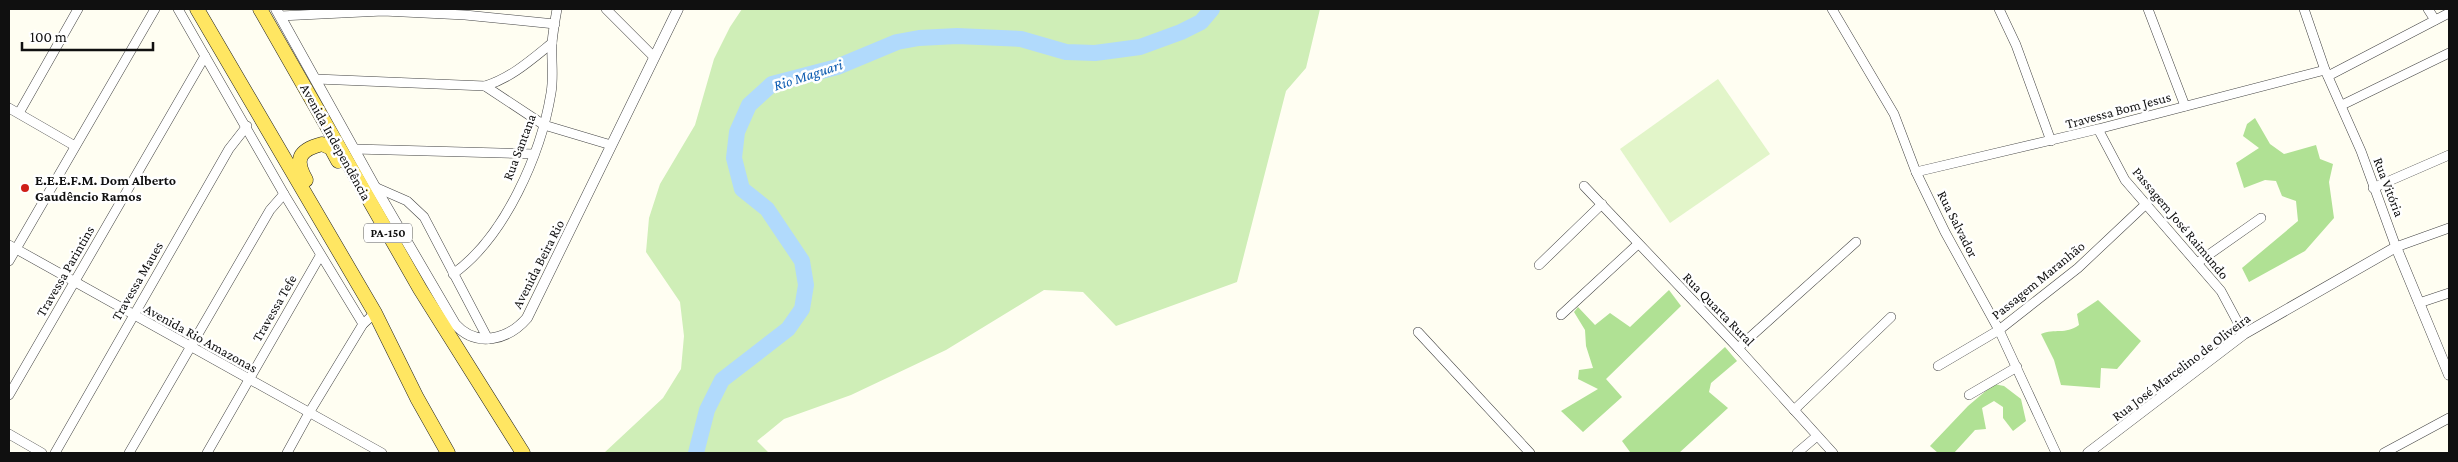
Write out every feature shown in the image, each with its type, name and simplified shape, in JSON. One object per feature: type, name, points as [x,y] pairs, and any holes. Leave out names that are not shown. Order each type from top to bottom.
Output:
[{"type":"main road","points":[[197,9],[375,313],[417,398],[448,453]]},
{"type":"main road","name":"Avenida Independência","points":[[260,9],[398,253],[424,286],[523,453]]},
{"type":"main road","points":[[356,280],[352,261],[298,168],[300,157],[306,150],[322,144],[331,148],[386,241],[398,253]]},
{"type":"street","points":[[19,113],[78,9]]},
{"type":"street","points":[[9,261],[12,247],[75,146],[155,9]]},
{"type":"street","points":[[178,9],[247,126],[320,256],[363,324]]},
{"type":"street","name":"Rua Santana","points":[[453,274],[470,262],[491,235],[510,206],[534,154],[544,125],[554,72],[552,43],[557,9]]},
{"type":"street","points":[[606,9],[654,57]]},
{"type":"street","name":"Avenida Beira Rio","points":[[278,12],[354,149],[424,286],[461,331],[468,336],[488,339],[501,337],[512,332],[527,318],[678,9]]},
{"type":"street","name":"Rua Salvador","points":[[1832,9],[1894,114],[1916,172],[1945,232],[1999,330],[2056,453]]},
{"type":"street","points":[[1999,9],[2016,45],[2051,141]]},
{"type":"street","points":[[2148,9],[2185,106]]},
{"type":"street","name":"Rua Vitória","points":[[2304,9],[2326,73],[2342,105],[2396,247],[2449,375]]},
{"type":"street","points":[[2428,9],[2435,20]]},
{"type":"street","points":[[278,12],[383,11],[465,15],[555,24]]},
{"type":"street","name":"Travessa Bom Jesus","points":[[1916,172],[1980,155],[2098,130],[2185,106],[2326,73],[2449,13]]},
{"type":"street","points":[[316,80],[484,86],[506,77],[552,43]]},
{"type":"street","points":[[2342,105],[2449,53]]},
{"type":"street","name":"Travessa Parintins","points":[[9,396],[205,56]]},
{"type":"street","points":[[484,86],[544,125],[611,145]]},
{"type":"street","points":[[9,108],[75,146]]},
{"type":"street","name":"Travessa Maues","points":[[55,453],[229,149],[247,126]]},
{"type":"street","name":"Passagem José Raimundo","points":[[2098,130],[2125,180],[2221,291],[2244,334]]},
{"type":"street","points":[[354,149],[534,154]]},
{"type":"street","points":[[2373,188],[2449,155]]},
{"type":"street","name":"Rua Quarta Rural","points":[[1584,186],[1710,323],[1738,348],[1833,453]]},
{"type":"street","points":[[374,187],[408,201],[424,217],[488,339]]},
{"type":"street","points":[[129,453],[270,210],[276,200],[284,194]]},
{"type":"street","points":[[1539,265],[1602,204]]},
{"type":"street","name":"Passagem Maranhão","points":[[1938,366],[1999,330],[2078,268],[2146,204]]},
{"type":"street","points":[[2198,263],[2260,218]]},
{"type":"street","points":[[2396,247],[2449,228]]},
{"type":"street","points":[[1738,348],[1856,242]]},
{"type":"street","points":[[1562,315],[1638,244]]},
{"type":"street","name":"Avenida Rio Amazonas","points":[[12,247],[382,453]]},
{"type":"street","name":"Rua José Marcelino de Oliveira","points":[[2088,453],[2244,334],[2396,247]]},
{"type":"street","name":"Travessa Tefe","points":[[207,453],[320,256]]},
{"type":"street","points":[[2419,303],[2449,293]]},
{"type":"street","points":[[287,453],[363,324],[375,313]]},
{"type":"street","points":[[1794,410],[1890,317]]},
{"type":"street","points":[[1418,332],[1450,361],[1473,397],[1530,453]]},
{"type":"street","points":[[1970,395],[2017,368]]},
{"type":"street","points":[[2384,453],[2449,418]]},
{"type":"street","points":[[9,434],[41,453]]},
{"type":"street","points":[[1797,453],[1817,436]]},
{"type":"green space","points":[[742,9],[1320,9],[1306,68],[1286,91],[1237,282],[1116,326],[1083,292],[1044,290],[946,350],[851,395],[784,419],[757,441],[769,453],[604,453],[663,398],[681,369],[684,336],[680,302],[646,252],[649,218],[660,184],[695,125],[714,59],[730,27]]},
{"type":"green space","points":[[1718,79],[1770,154],[1670,223],[1620,149]]},
{"type":"green space","points":[[2255,118],[2270,144],[2284,154],[2316,145],[2320,159],[2333,164],[2329,182],[2334,218],[2305,251],[2249,282],[2242,268],[2298,221],[2296,201],[2282,196],[2276,181],[2265,180],[2244,188],[2236,163],[2259,148],[2243,136],[2247,124]]},
{"type":"green space","points":[[1669,290],[1681,306],[1606,379],[1622,397],[1583,432],[1561,411],[1598,389],[1578,379],[1579,370],[1593,368],[1586,346],[1585,330],[1574,312],[1578,307],[1595,325],[1610,313],[1630,327]]},
{"type":"green space","points":[[2098,300],[2141,341],[2117,369],[2101,368],[2100,388],[2061,385],[2054,360],[2041,334],[2074,328],[2079,325],[2077,314]]},
{"type":"green space","points":[[1725,347],[1737,361],[1711,383],[1709,392],[1728,408],[1679,453],[1628,453],[1630,452],[1622,441]]},
{"type":"green space","points":[[1994,384],[2004,386],[2021,399],[2026,421],[2013,431],[2003,418],[2003,407],[1994,401],[1982,408],[1986,429],[1975,430],[1954,453],[1938,453],[1930,446],[1968,406]]},
{"type":"waterway","name":"Rio Maguari","points":[[696,453],[707,410],[722,380],[788,329],[802,309],[806,285],[802,261],[767,209],[742,189],[734,158],[737,132],[749,105],[772,84],[837,67],[897,42],[919,38],[957,36],[1021,39],[1066,52],[1095,53],[1140,47],[1181,32],[1201,22],[1212,9]]},
{"type":"place","name":"E.E.E.F.M. Dom Alberto Gaudêncio Ramos","points":[[25,188]]}]
